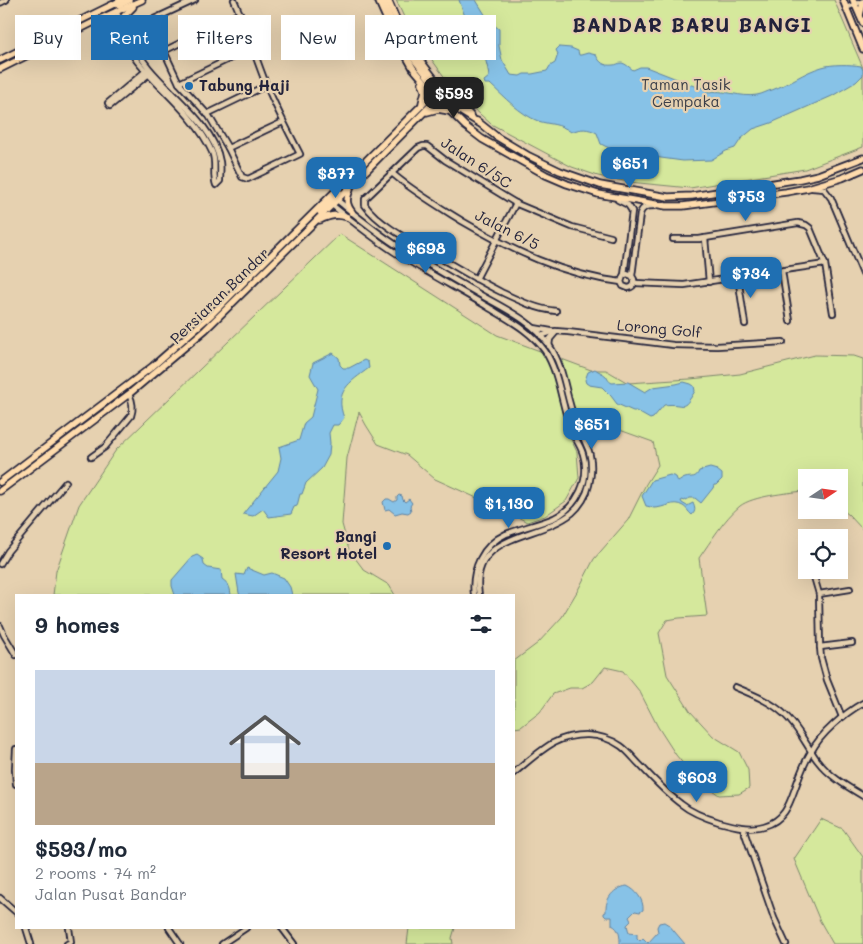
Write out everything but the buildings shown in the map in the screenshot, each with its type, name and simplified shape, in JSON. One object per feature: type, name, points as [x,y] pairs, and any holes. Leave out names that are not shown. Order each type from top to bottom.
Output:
[{"type":"main road","points":[[81,20],[122,0]]},
{"type":"main road","points":[[113,12],[120,4],[129,0]]},
{"type":"main road","points":[[107,15],[141,0]]},
{"type":"main road","points":[[126,15],[141,0]]},
{"type":"main road","points":[[378,0],[384,15]]},
{"type":"main road","points":[[383,0],[389,15]]},
{"type":"main road","points":[[388,0],[394,15]]},
{"type":"main road","points":[[843,0],[863,49]]},
{"type":"main road","points":[[854,2],[863,23]]},
{"type":"main road","points":[[860,17],[863,2]]},
{"type":"main road","points":[[81,23],[107,11],[113,12]]},
{"type":"main road","points":[[0,70],[91,24]]},
{"type":"main road","points":[[0,60],[15,53]]},
{"type":"main road","points":[[408,60],[419,76],[451,112],[482,139],[560,181],[598,194],[666,206],[699,205],[808,188],[842,178],[863,169]]},
{"type":"main road","points":[[416,60],[436,88],[437,95],[497,137],[529,156],[560,171],[600,185],[668,197],[692,196],[800,180],[863,158]]},
{"type":"main road","points":[[420,60],[436,81],[479,123]]},
{"type":"main road","points":[[417,111],[424,100],[425,94],[425,89],[419,76]]},
{"type":"main road","name":"Persiaran Bandar","points":[[0,482],[153,366],[210,316],[417,111],[437,95]]},
{"type":"main road","name":"Persiaran Bandar","points":[[0,491],[129,394],[205,330],[354,184],[424,113],[437,95]]},
{"type":"main road","points":[[424,113],[438,109],[451,112]]},
{"type":"main road","points":[[296,230],[334,202],[335,196],[354,177],[365,162]]},
{"type":"main road","points":[[315,222],[335,215],[350,215],[347,200],[354,184]]},
{"type":"street","points":[[157,15],[194,0]]},
{"type":"street","points":[[234,0],[240,13],[164,51],[179,83],[207,114],[228,148],[242,177],[248,178],[300,154],[266,86],[256,60]]},
{"type":"street","points":[[846,8],[854,2],[863,2]]},
{"type":"street","points":[[136,60],[149,72],[194,119],[210,137],[220,163],[220,182],[216,185],[214,180],[215,165],[213,153],[198,124]]},
{"type":"street","points":[[142,60],[149,72]]},
{"type":"street","points":[[179,83],[227,60]]},
{"type":"street","points":[[149,72],[110,106],[108,103],[149,72]]},
{"type":"street","points":[[194,119],[266,86]]},
{"type":"street","points":[[198,124],[207,114]]},
{"type":"street","points":[[228,148],[283,122]]},
{"type":"street","name":"Jalan 6/5C","points":[[392,174],[418,148],[427,146],[445,160],[516,203],[572,227],[611,237]]},
{"type":"street","points":[[392,174],[365,199],[364,206],[369,211],[394,230],[476,279],[527,304],[546,310],[556,310]]},
{"type":"street","name":"Jalan 6/5","points":[[392,174],[421,196],[496,241],[553,266],[600,279],[621,282]]},
{"type":"street","points":[[808,188],[822,188],[831,198],[863,274]]},
{"type":"street","points":[[598,194],[625,202],[632,212],[624,275],[621,282],[626,288],[631,288],[635,283]]},
{"type":"street","points":[[334,202],[350,215],[399,247],[514,314],[542,335],[558,362],[574,419],[589,452],[591,475],[587,491],[576,510],[568,516],[553,524],[508,540],[494,550],[487,558],[480,572],[478,581],[479,594]]},
{"type":"street","points":[[476,279],[516,203]]},
{"type":"street","points":[[635,283],[632,276],[641,210],[647,206],[666,206]]},
{"type":"street","points":[[350,215],[369,235],[516,324],[536,340],[547,355],[553,368],[567,418],[583,452],[585,480],[572,505],[561,515],[504,536],[494,542],[482,555],[476,568],[473,583],[474,594]]},
{"type":"street","points":[[672,239],[705,238],[802,223],[810,228],[825,264],[833,313]]},
{"type":"street","points":[[705,238],[709,282]]},
{"type":"street","points":[[396,253],[399,247]]},
{"type":"street","points":[[635,283],[684,286],[825,264]]},
{"type":"street","points":[[782,270],[790,321]]},
{"type":"street","points":[[624,275],[632,276]]},
{"type":"street","points":[[738,277],[745,324]]},
{"type":"street","points":[[533,328],[556,331],[550,339],[549,346]]},
{"type":"street","name":"Lorong Golf","points":[[536,340],[542,335],[556,331],[673,345],[711,346],[783,342]]},
{"type":"street","points":[[91,457],[105,447],[131,416],[133,404],[129,394]]},
{"type":"street","points":[[0,564],[8,551],[66,482]]},
{"type":"street","points":[[815,579],[819,594],[820,647],[825,674],[842,717]]},
{"type":"street","points":[[819,594],[850,589]]},
{"type":"street","points":[[0,626],[15,654]]},
{"type":"street","points":[[820,647],[852,643]]},
{"type":"street","points":[[735,687],[775,706],[784,713],[797,728],[818,762],[835,779],[863,796]]},
{"type":"street","points":[[515,772],[551,744],[571,736],[595,735],[608,738],[622,747],[671,796],[692,812],[743,828],[765,826],[782,815],[789,805],[802,771],[816,743],[842,717],[863,703]]},
{"type":"street","points":[[743,828],[774,918],[786,944]]},
{"type":"street","points":[[0,898],[15,911]]},
{"type":"street","points":[[26,929],[31,944]]},
{"type":"street","points":[[67,944],[71,942],[69,929]]},
{"type":"street","points":[[170,929],[180,944]]},
{"type":"street","points":[[222,944],[244,929]]},
{"type":"street","points":[[283,929],[294,944]]},
{"type":"green space","name":"Taman Tasik Cempaka","points":[[396,0],[834,0],[863,68],[863,147],[805,169],[690,188],[629,182],[598,176],[572,167],[491,124],[461,97],[432,60],[496,60],[496,15],[403,15]]},
{"type":"green space","points":[[340,234],[497,335],[591,370],[606,370],[628,383],[740,374],[815,355],[854,356],[863,359],[863,530],[848,514],[848,469],[798,469],[798,492],[761,497],[740,506],[718,530],[699,558],[707,616],[667,620],[659,633],[667,675],[690,711],[713,736],[739,752],[748,770],[749,788],[739,794],[719,795],[695,778],[676,755],[658,727],[640,692],[623,671],[605,667],[593,682],[582,688],[570,688],[553,694],[540,712],[521,727],[515,728],[515,660],[538,643],[562,617],[594,559],[628,520],[658,465],[653,442],[581,416],[563,423],[577,452],[579,478],[566,501],[545,516],[527,522],[435,479],[407,455],[378,444],[359,412],[347,458],[342,524],[349,550],[364,570],[389,585],[394,594],[53,594],[56,571],[79,505],[116,450]]},
{"type":"green space","points":[[821,819],[843,829],[863,857],[863,944],[833,944],[820,921],[794,859]]},
{"type":"green space","points":[[409,929],[455,929],[452,938],[453,944],[407,944]]},
{"type":"water","points":[[459,0],[476,0],[485,15],[464,15]]},
{"type":"water","points":[[496,27],[499,29],[499,46],[502,60],[511,75],[520,76],[547,71],[555,63],[558,54],[556,50],[559,47],[571,48],[578,51],[579,55],[588,53],[596,55],[601,62],[607,65],[622,63],[633,70],[646,67],[684,83],[706,89],[707,92],[759,95],[815,69],[831,65],[861,66],[863,75],[856,82],[832,96],[753,129],[741,139],[735,148],[711,160],[683,161],[639,155],[634,152],[609,148],[601,144],[597,133],[591,130],[581,129],[571,132],[559,126],[531,118],[512,105],[490,84],[485,84],[484,81],[489,77],[485,60],[496,60]]},
{"type":"water","points":[[333,353],[339,358],[340,365],[343,368],[349,368],[364,360],[368,362],[369,368],[355,378],[342,394],[341,409],[344,418],[338,425],[333,425],[329,433],[329,455],[322,468],[306,483],[302,494],[300,494],[297,506],[294,507],[291,514],[269,517],[263,509],[253,516],[243,514],[278,471],[281,458],[279,447],[299,440],[304,423],[311,417],[318,389],[310,375],[313,363]]},
{"type":"water","points":[[595,369],[605,375],[612,383],[628,382],[645,392],[653,387],[684,382],[694,386],[695,391],[685,405],[664,405],[650,419],[617,404],[602,387],[586,383],[585,380],[588,372]]},
{"type":"water","points":[[710,468],[722,474],[722,479],[714,485],[701,503],[695,498],[681,501],[687,506],[693,503],[695,509],[692,515],[679,504],[658,508],[646,506],[642,496],[652,480],[670,475],[676,477],[678,482],[695,476],[699,471]]},
{"type":"water","points":[[399,495],[402,496],[405,502],[409,499],[412,503],[410,506],[411,511],[395,514],[389,509],[385,510],[383,502],[389,499],[394,502]]},
{"type":"water","points":[[197,555],[203,559],[204,565],[208,568],[221,570],[222,579],[229,586],[231,594],[175,594],[172,580],[192,557]]},
{"type":"water","points":[[247,568],[264,575],[272,573],[284,578],[292,594],[240,594],[236,574],[244,575]]},
{"type":"water","points":[[627,886],[639,896],[643,906],[643,910],[640,912],[635,911],[629,917],[631,921],[627,925],[629,933],[637,934],[637,938],[640,941],[643,938],[648,943],[658,932],[657,927],[659,923],[664,922],[669,925],[685,944],[620,944],[618,931],[612,925],[612,917],[606,917],[604,913],[606,912],[607,902],[611,894]]},
{"type":"place","name":"Tabung Haji","points":[[189,86]]},
{"type":"place","name":"Bangi Resort Hotel","points":[[387,546]]},
{"type":"district","name":"BANDAR BARU BANGI","points":[[692,25]]}]
